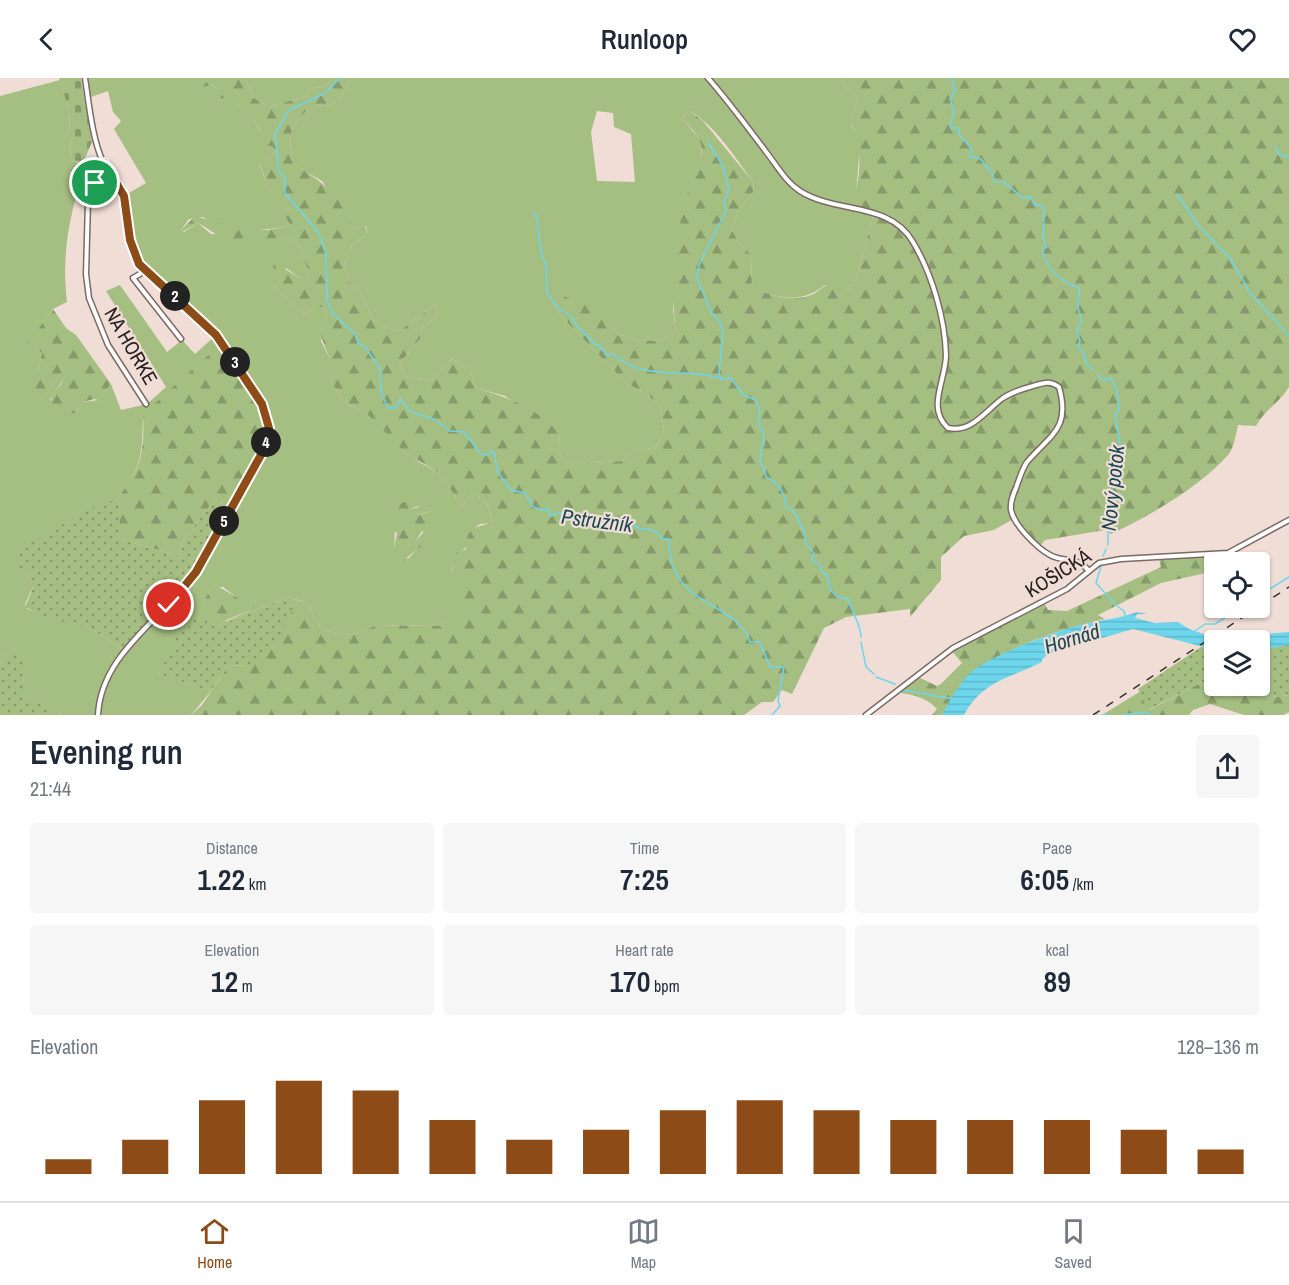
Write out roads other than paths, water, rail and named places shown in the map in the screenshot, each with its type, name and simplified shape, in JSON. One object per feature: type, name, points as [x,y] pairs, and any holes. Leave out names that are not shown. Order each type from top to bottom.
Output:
[{"type":"street","points":[[85,78],[104,163],[124,196],[132,246],[144,271],[192,311],[216,335],[265,411],[268,434],[262,453],[196,572],[169,605],[125,650],[109,673],[100,694],[98,715]]},
{"type":"street","points":[[708,78],[797,189],[820,199],[888,218],[907,233],[921,259],[942,319],[946,357],[937,407],[942,423],[948,428],[957,430],[966,427],[1002,398],[1022,389],[1047,382],[1059,387],[1063,406],[1060,422],[1047,444],[1026,464],[1012,497],[1012,514],[1025,532],[1051,555],[1072,559],[1088,570]]},
{"type":"street","name":"NA HORKE","points":[[104,163],[88,201],[86,274],[88,298],[108,345],[146,404]]},
{"type":"street","points":[[144,271],[133,278],[181,339]]},
{"type":"street","name":"KOŠICKÁ","points":[[866,715],[901,685],[967,639],[1067,589],[1088,570],[1101,562],[1228,553],[1289,520]]},
{"type":"water","name":"Hornád","points":[[1137,612],[1147,614],[1137,614],[1135,618],[1155,623],[1178,622],[1204,634],[1204,647],[1133,629],[1051,653],[1042,659],[1042,662],[988,687],[971,703],[964,715],[942,715],[967,676],[988,661],[1068,628]]},
{"type":"water","points":[[1289,632],[1289,645],[1270,648],[1270,634]]},
{"type":"waterway","name":"Pstružník","points":[[340,78],[325,93],[289,110],[275,134],[279,172],[284,176],[285,193],[318,232],[322,242],[326,254],[327,301],[332,313],[355,334],[358,343],[365,347],[380,369],[381,392],[388,408],[396,408],[400,399],[411,412],[434,419],[450,431],[464,432],[481,454],[487,455],[492,451],[495,454],[497,471],[510,489],[525,493],[533,507],[543,510],[548,508],[550,516],[560,513],[585,520],[589,516],[627,521],[642,530],[646,528],[657,532],[663,539],[669,539],[672,562],[679,579],[704,601],[732,618],[743,628],[750,642],[760,642],[770,667],[784,667],[778,701],[780,706],[772,715]]},
{"type":"waterway","name":"Nový potok","points":[[952,78],[955,92],[950,99],[954,112],[950,125],[951,128],[959,128],[959,135],[972,149],[969,156],[981,159],[993,175],[995,182],[1004,182],[1023,198],[1030,197],[1035,205],[1041,205],[1044,208],[1043,239],[1047,247],[1043,249],[1044,254],[1055,273],[1069,284],[1079,288],[1078,308],[1082,321],[1077,331],[1080,341],[1078,348],[1084,353],[1086,364],[1093,369]]},
{"type":"waterway","points":[[708,142],[723,166],[729,189],[724,201],[726,211],[699,265],[697,278],[711,312],[720,322],[723,330],[719,374],[721,379],[731,378],[743,395],[756,400],[760,411],[758,424],[763,430],[764,445],[761,449],[760,463],[766,477],[780,488],[786,506],[796,514],[804,531],[807,546],[814,553],[812,560],[821,566],[822,572],[827,575],[830,589],[837,597],[848,599],[861,637]]},
{"type":"waterway","points":[[1275,146],[1278,153],[1289,158]]},
{"type":"waterway","points":[[1177,194],[1199,226],[1230,258],[1251,294],[1289,336]]},
{"type":"waterway","points":[[532,212],[536,215],[541,251],[546,266],[547,294],[559,308],[572,317],[595,345],[599,345],[607,355],[614,354],[625,363],[638,368],[708,375],[721,379]]},
{"type":"waterway","name":"Nový potok","points":[[1097,375],[1104,380],[1111,378],[1117,390],[1119,410],[1115,414],[1121,450],[1116,465],[1116,480],[1108,498],[1108,545]]},
{"type":"waterway","name":"Nový potok","points":[[1103,556],[1106,549]]},
{"type":"waterway","name":"Nový potok","points":[[1101,566],[1096,583],[1124,611],[1126,620]]},
{"type":"waterway","points":[[1270,589],[1289,577]]},
{"type":"waterway","points":[[1195,631],[1205,624],[1215,624],[1225,618]]},
{"type":"waterway","points":[[861,642],[866,667],[874,674]]},
{"type":"waterway","points":[[876,677],[895,684]]},
{"type":"waterway","points":[[904,690],[953,699]]},
{"type":"waterway","points":[[1123,715],[1146,712],[1150,715]]},
{"type":"waterway","points":[[1102,715],[1108,715]]},
{"type":"railway","points":[[1270,599],[1289,587]]},
{"type":"railway","points":[[1093,715],[1242,618]]}]
